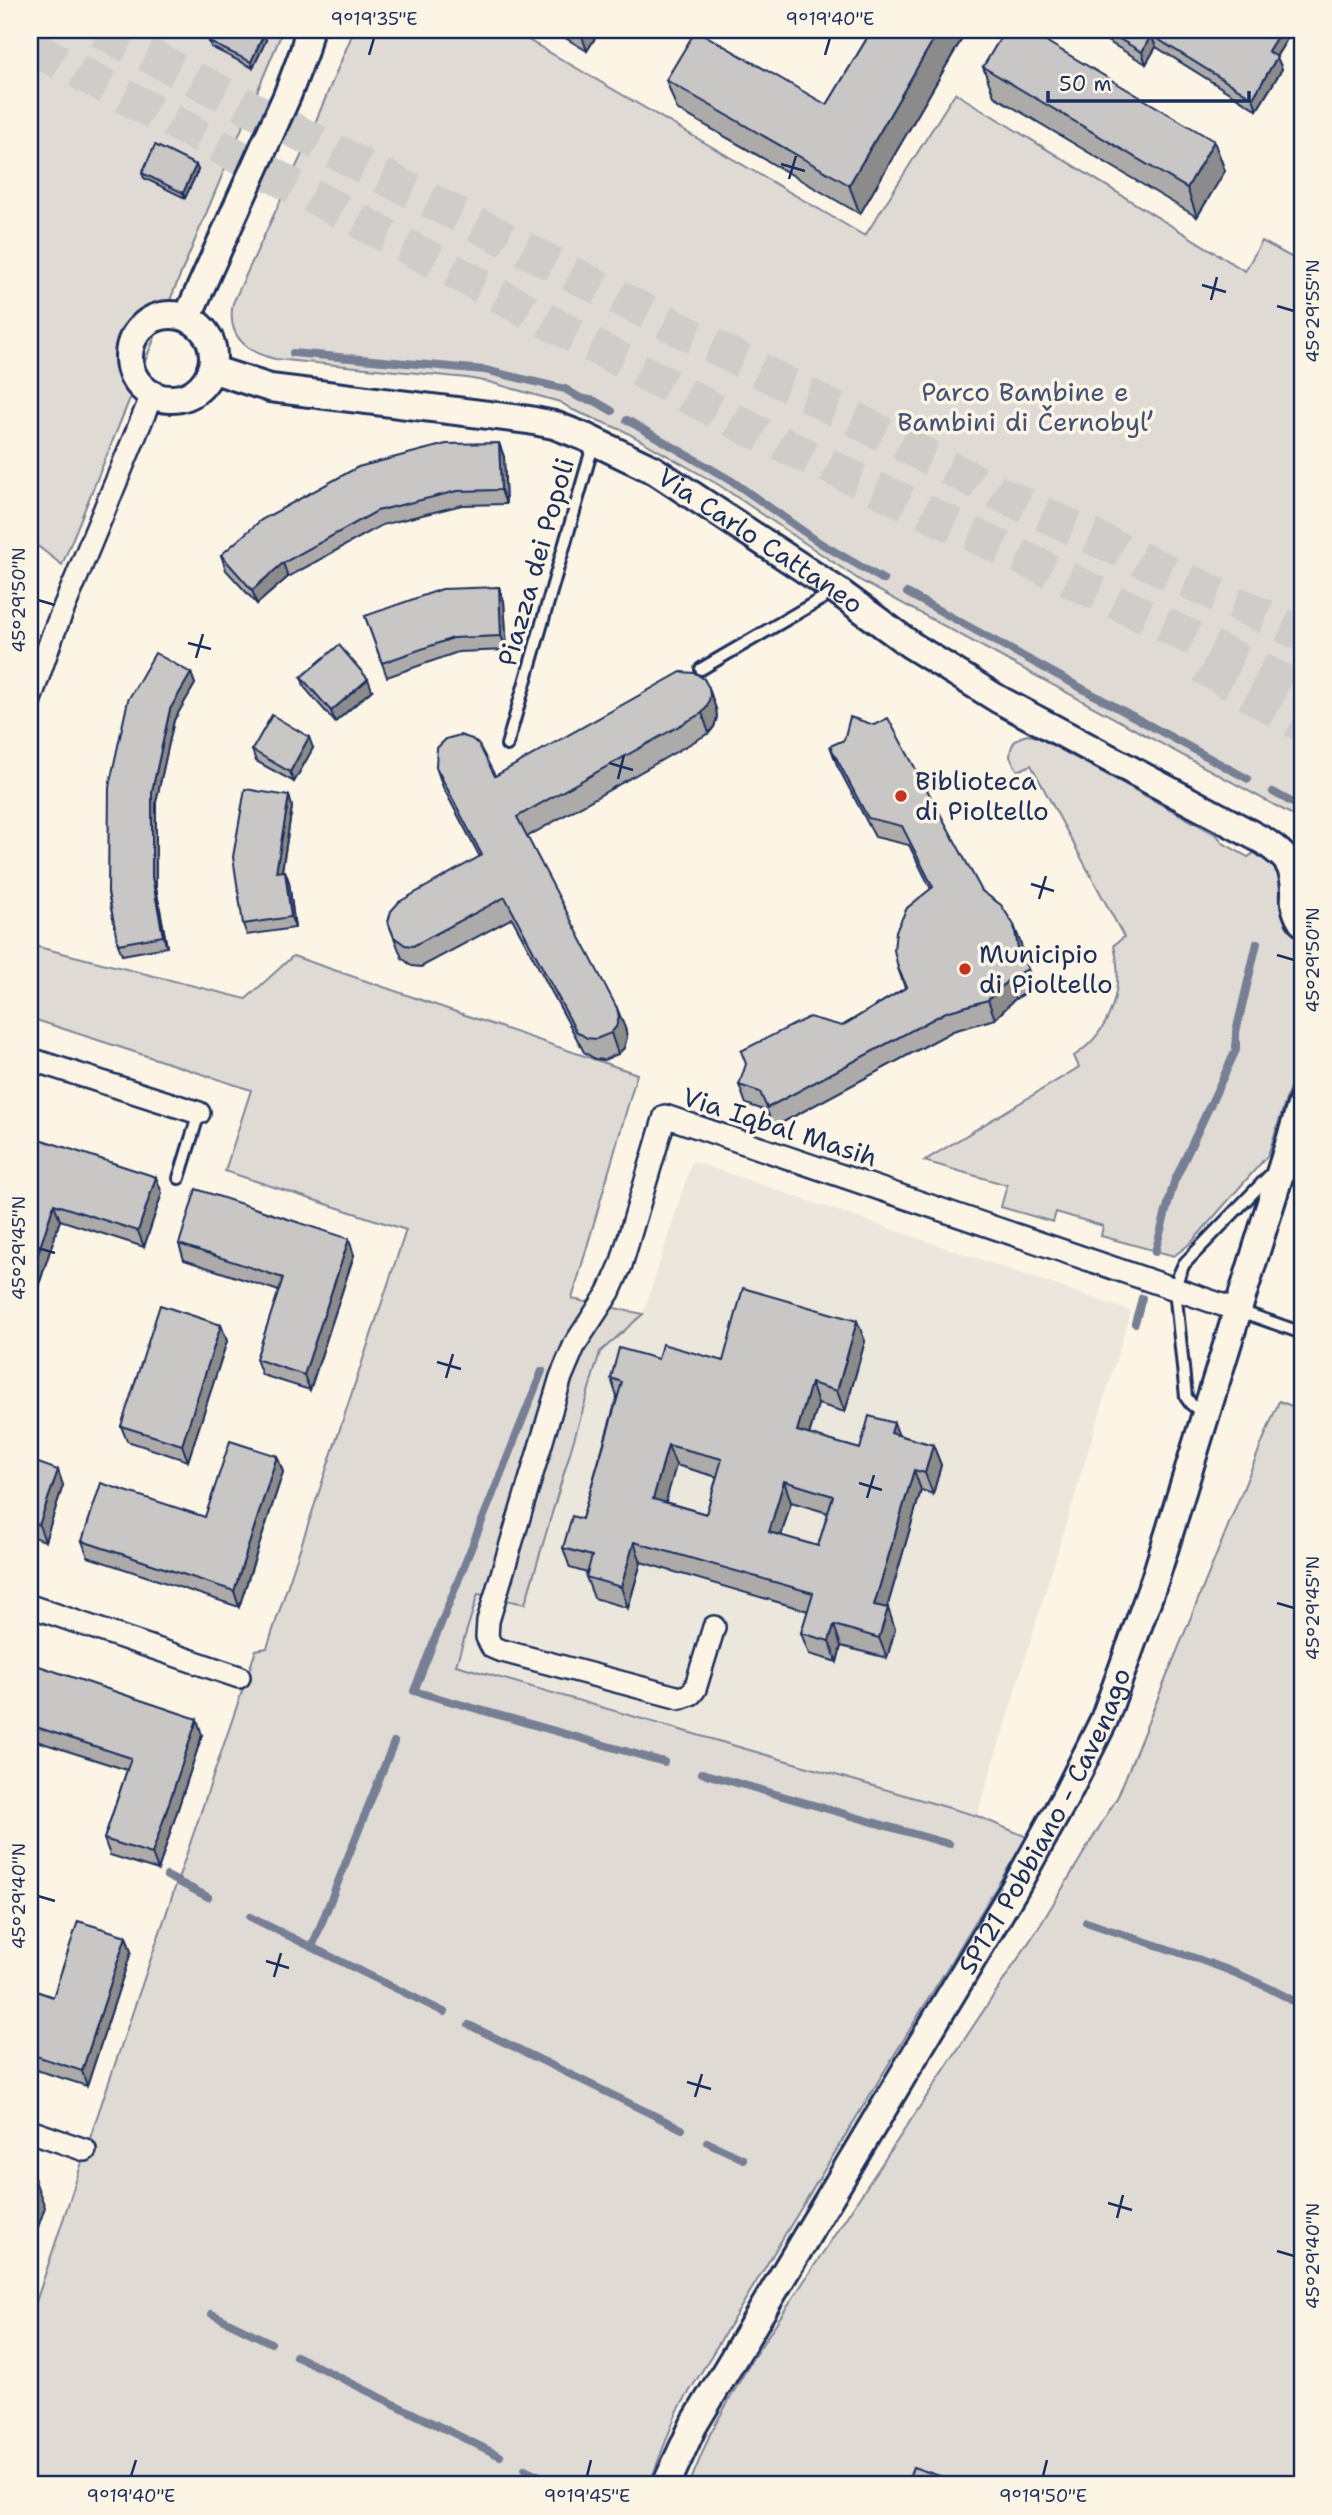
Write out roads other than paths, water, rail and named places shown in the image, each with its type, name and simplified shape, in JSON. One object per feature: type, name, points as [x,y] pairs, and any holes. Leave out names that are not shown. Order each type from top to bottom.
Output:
[{"type":"street","points":[[187,318],[261,155],[310,37]]},
{"type":"street","points":[[159,316],[187,318],[198,324],[206,333],[213,357],[211,369],[206,380],[188,396],[164,399],[152,395],[140,387],[132,374],[129,353],[135,333],[159,316]]},
{"type":"street","name":"Via Carlo Cattaneo","points":[[211,369],[270,388],[554,425],[654,470],[836,590],[911,645],[998,699],[1264,841],[1289,862],[1298,881]]},
{"type":"street","points":[[30,700],[53,634],[152,395]]},
{"type":"street","name":"Via Carlo Cattaneo","points":[[1264,841],[1302,853]]},
{"type":"street","points":[[1298,881],[1294,904],[1302,922]]},
{"type":"street","points":[[30,1059],[199,1113]]},
{"type":"street","name":"SP121 Pobbiano - Cavenago","points":[[666,2485],[693,2426],[1016,1886],[1104,1720],[1155,1579],[1302,1102]]},
{"type":"street","name":"Via Iqbal Masih","points":[[714,1627],[695,1689],[680,1698],[499,1650],[492,1647],[486,1637],[495,1596],[561,1377],[575,1344],[604,1300],[617,1274],[665,1116],[1237,1310]]},
{"type":"street","points":[[30,1606],[239,1677]]},
{"type":"street","points":[[30,2131],[85,2150]]},
{"type":"lane","name":"Piazza dei Popoli","points":[[507,745],[594,442]]},
{"type":"lane","points":[[701,669],[836,590]]},
{"type":"lane","points":[[180,1178],[199,1113]]},
{"type":"lane","points":[[1204,1414],[1186,1397],[1175,1289],[1184,1265],[1286,1158]]},
{"type":"lane","points":[[1237,1310],[1302,1333]]},
{"type":"waterway","points":[[293,353],[485,370],[565,389],[612,411]]},
{"type":"waterway","points":[[627,420],[732,481],[820,543],[884,580]]},
{"type":"waterway","points":[[907,593],[1248,779]]},
{"type":"waterway","points":[[1273,792],[1302,808]]},
{"type":"waterway","points":[[1155,1252],[1174,1182],[1236,1050],[1236,1032],[1257,943]]},
{"type":"waterway","points":[[1135,1323],[1142,1298]]},
{"type":"waterway","points":[[542,1371],[414,1691],[664,1762]]},
{"type":"waterway","points":[[312,1947],[394,1742]]},
{"type":"waterway","points":[[702,1773],[949,1844]]},
{"type":"waterway","points":[[167,1876],[208,1897]]},
{"type":"waterway","points":[[250,1917],[444,2012]]},
{"type":"waterway","points":[[1086,1922],[1224,1968],[1302,2006]]},
{"type":"waterway","points":[[469,2025],[682,2129]]},
{"type":"waterway","points":[[707,2142],[743,2159]]},
{"type":"waterway","points":[[212,2314],[271,2343]]},
{"type":"waterway","points":[[296,2356],[500,2456]]},
{"type":"waterway","points":[[525,2469],[559,2485]]},
{"type":"tunnel","points":[[99,30],[996,492],[1302,634]]},
{"type":"tunnel","points":[[30,46],[750,429],[1302,690]]},
{"type":"tunnel","points":[[1202,666],[1302,725]]},
{"type":"place","name":"Biblioteca di Pioltello","points":[[901,796]]},
{"type":"place","name":"Municipio di Pioltello","points":[[965,969]]},
{"type":"park label","name":"Parco Bambine e Bambini di Černobyl’","points":[[1025,407]]}]
